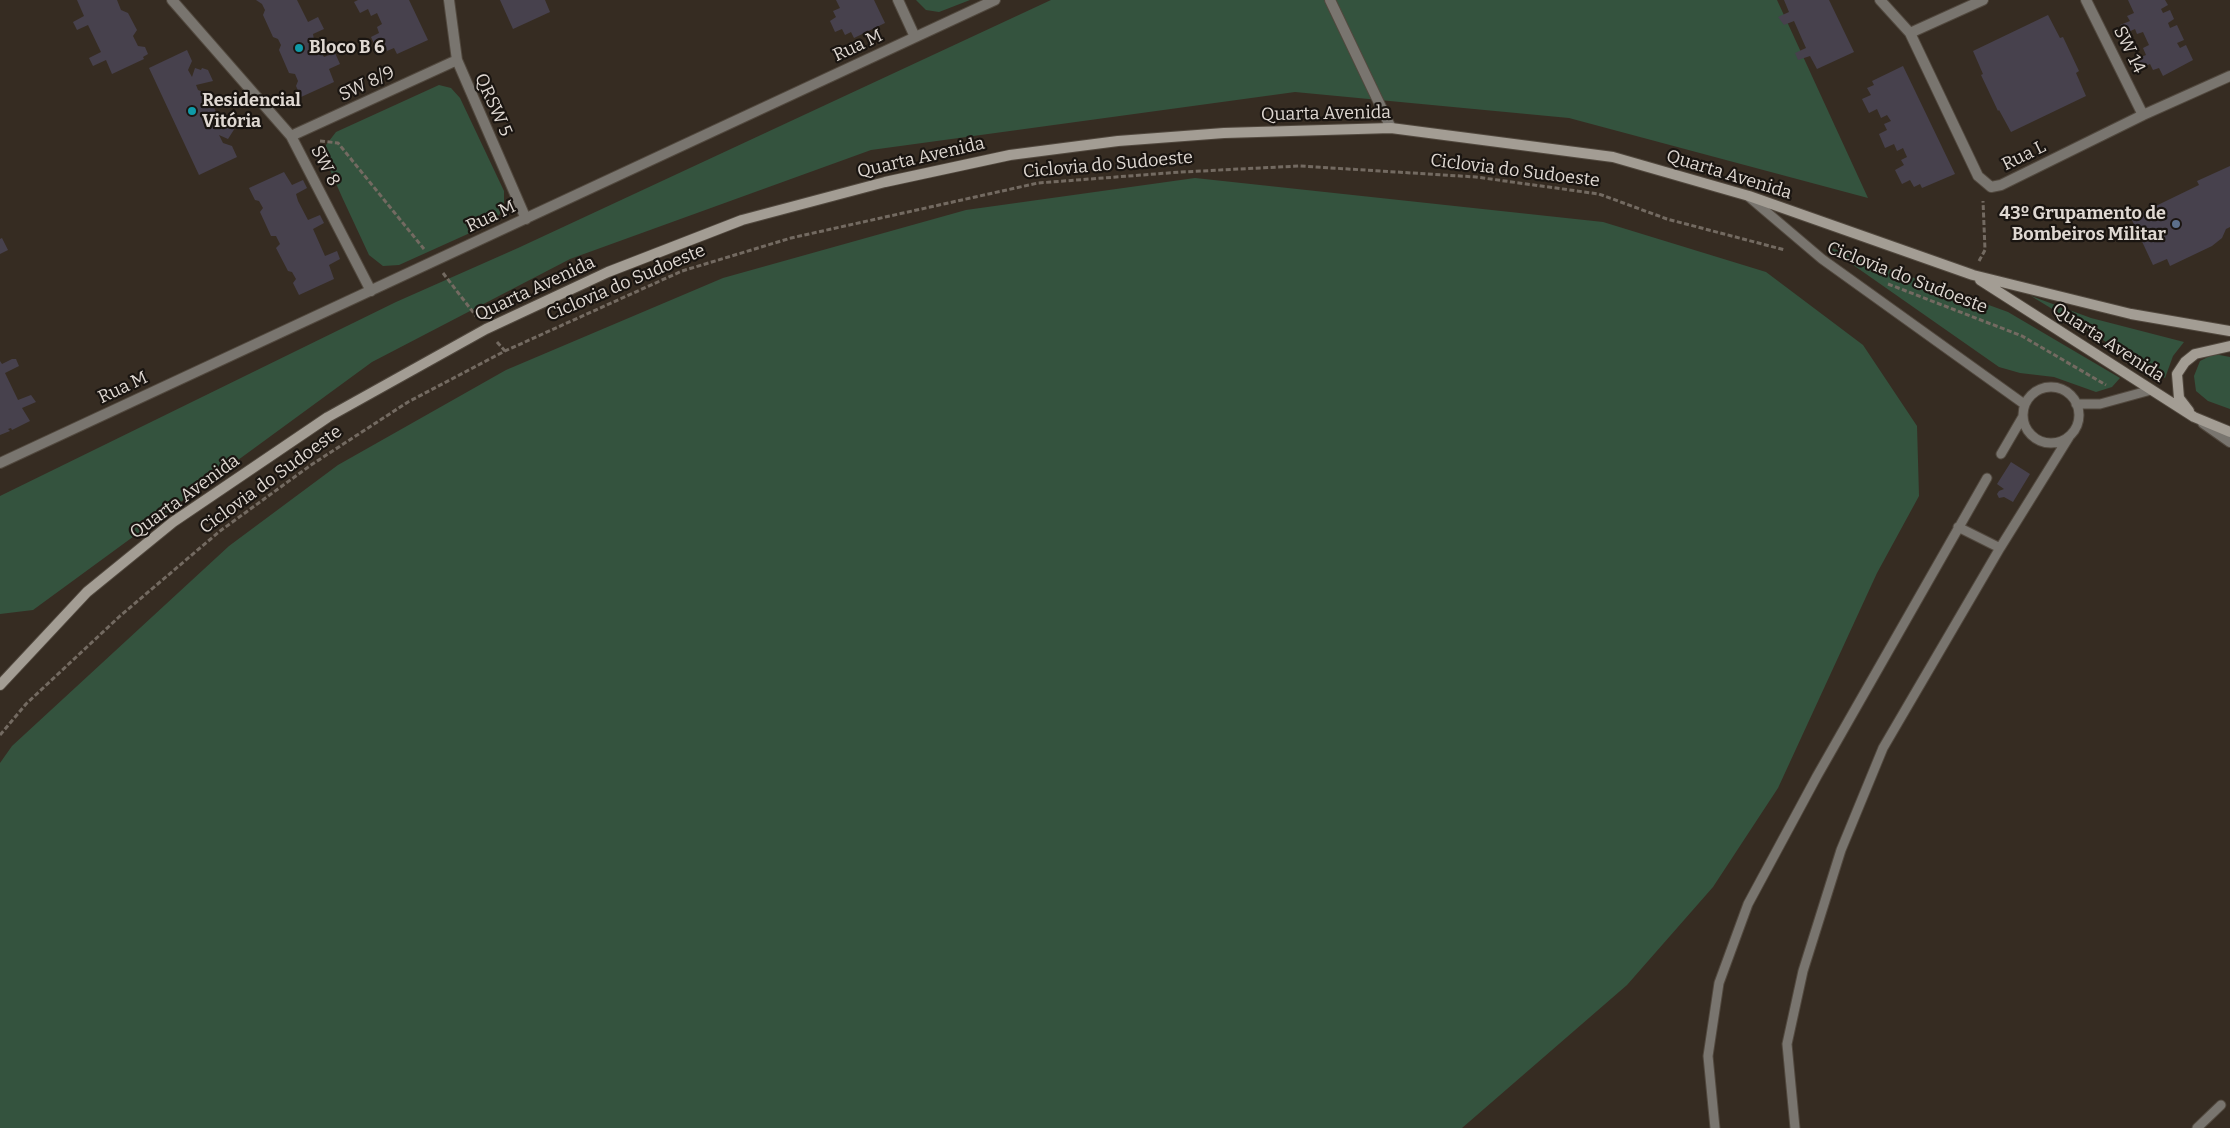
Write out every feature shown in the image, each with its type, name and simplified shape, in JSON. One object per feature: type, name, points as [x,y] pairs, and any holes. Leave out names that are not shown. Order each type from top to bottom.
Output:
[{"type":"main road","name":"Quarta Avenida","points":[[0,685],[87,592],[173,522],[328,417],[486,329],[608,272],[742,220],[885,182],[1010,154],[1118,141],[1224,133],[1390,128],[1613,157],[1748,196],[1973,275],[2132,314],[2230,332]]},
{"type":"main road","name":"Quarta Avenida","points":[[1973,275],[2194,417],[2230,432]]},
{"type":"main road","points":[[2194,417],[2179,398],[2177,374],[2185,362],[2195,354],[2230,346]]},
{"type":"street","name":"SW 8","points":[[172,0],[291,136],[370,291]]},
{"type":"street","name":"QRSW 5","points":[[449,0],[457,60],[526,219]]},
{"type":"street","points":[[898,0],[915,37]]},
{"type":"street","name":"Rua M","points":[[0,463],[995,0]]},
{"type":"street","points":[[1330,0],[1390,128]]},
{"type":"street","name":"Rua L","points":[[1880,0],[1910,33],[1978,176],[1988,186],[2001,185],[2143,115],[2230,76]]},
{"type":"street","points":[[1910,33],[1983,0]]},
{"type":"street","name":"SW 14","points":[[2086,0],[2143,115]]},
{"type":"street","name":"SW 8/9","points":[[291,136],[457,60]]},
{"type":"street","points":[[2194,417],[2230,442]]},
{"type":"lane","points":[[1748,196],[1822,259],[2024,404]]},
{"type":"lane","points":[[1795,1128],[1787,1044],[1803,971],[1841,850],[1883,748],[2000,548],[2078,422],[2079,413],[2076,404],[2067,392],[2055,387],[2042,388],[2031,394],[2024,404],[2022,418],[2000,454]]},
{"type":"lane","points":[[2076,404],[2100,404],[2150,390]]},
{"type":"lane","points":[[2022,418],[2031,436],[2040,441],[2050,444],[2060,442],[2069,437]]},
{"type":"lane","points":[[1715,1128],[1708,1056],[1717,992],[1748,904],[1817,776],[1987,478]]},
{"type":"lane","points":[[1958,527],[2000,548]]},
{"type":"lane","points":[[2196,1128],[2221,1105]]},
{"type":"path","points":[[319,141],[338,144],[505,351]]},
{"type":"path","name":"Ciclovia do Sudoeste","points":[[0,735],[26,704],[120,616],[220,531],[311,465],[408,402],[505,351],[682,271],[791,238],[1038,183],[1181,172],[1300,166],[1476,177],[1599,194],[1667,219],[1793,252]]},
{"type":"path","points":[[1973,275],[1985,250],[1982,204],[1988,186]]},
{"type":"path","name":"Ciclovia do Sudoeste","points":[[1885,284],[2022,336],[2128,397]]},
{"type":"green space","points":[[916,0],[970,0],[939,12],[926,10]]},
{"type":"green space","points":[[1051,0],[1777,0],[1868,198],[1569,118],[1295,92],[871,150],[570,259],[372,362],[33,610],[0,614],[0,496],[396,302],[518,248]]},
{"type":"green space","points":[[439,85],[451,88],[460,98],[504,191],[504,209],[492,223],[399,265],[383,266],[369,255],[326,161],[326,145],[336,132]]},
{"type":"green space","points":[[1195,178],[1603,222],[1766,272],[1863,345],[1917,426],[1919,496],[1877,573],[1778,788],[1713,887],[1627,985],[1462,1128],[0,1128],[0,763],[12,746],[229,546],[338,465],[506,370],[723,278],[966,210]]},
{"type":"green space","points":[[1826,246],[2008,312],[2120,378],[2112,387],[2096,392],[2054,377],[2020,373],[1999,367]]},
{"type":"green space","points":[[2031,296],[2091,318],[2184,342],[2173,356],[2165,378]]},
{"type":"green space","points":[[2214,354],[2230,357],[2230,409],[2208,401],[2196,391],[2194,376],[2200,361]]},
{"type":"building","points":[[77,0],[117,0],[121,10],[128,13],[137,30],[133,36],[138,46],[145,47],[148,54],[143,57],[144,59],[112,74],[106,60],[93,66],[89,58],[101,52],[88,25],[77,30],[73,22],[84,16]]},
{"type":"building","name":"Bloco B 6","points":[[256,0],[297,0],[308,22],[318,17],[324,29],[313,34],[314,40],[324,57],[335,53],[340,64],[329,69],[334,82],[301,97],[296,86],[298,81],[295,74],[289,73],[279,50],[281,45],[278,39],[273,37],[263,15],[265,10],[262,4]]},
{"type":"building","points":[[358,0],[409,0],[428,40],[397,54],[394,48],[387,51],[384,44],[376,48],[371,37],[379,33],[377,27],[382,24],[377,13],[371,16],[368,9],[360,13],[354,2]]},
{"type":"building","points":[[500,0],[545,0],[550,12],[513,29]]},
{"type":"building","points":[[836,0],[874,0],[885,23],[854,38],[851,32],[845,35],[842,29],[835,32],[830,21],[836,17],[833,11],[840,8]]},
{"type":"building","points":[[1784,0],[1829,0],[1854,52],[1817,69],[1810,56],[1798,60],[1795,53],[1806,48],[1794,21],[1784,25],[1778,17],[1789,12]]},
{"type":"building","points":[[2128,0],[2165,0],[2168,5],[2161,9],[2163,13],[2170,10],[2174,19],[2168,23],[2170,28],[2177,25],[2184,40],[2177,43],[2180,48],[2186,45],[2193,60],[2163,76],[2159,68],[2153,70],[2150,64],[2141,68],[2136,59],[2146,55],[2143,48],[2149,45],[2143,32],[2137,34],[2135,29],[2124,34],[2120,25],[2130,21],[2127,16],[2134,13]]},
{"type":"building","points":[[2048,15],[2060,38],[2063,37],[2079,71],[2076,73],[2086,96],[2011,132],[1998,111],[1981,75],[1983,74],[1973,51]]},
{"type":"building","name":"Residencial Vitória","points":[[187,50],[192,61],[188,70],[192,77],[195,68],[201,70],[202,68],[208,70],[213,81],[196,85],[198,90],[208,94],[217,114],[213,123],[215,128],[230,117],[235,128],[228,139],[219,135],[223,143],[232,146],[237,157],[199,175],[149,68]]},
{"type":"building","points":[[1903,66],[1955,174],[1922,188],[1920,184],[1914,187],[1910,180],[1902,184],[1895,170],[1904,165],[1901,160],[1907,157],[1903,148],[1897,151],[1894,144],[1885,148],[1879,134],[1887,130],[1884,124],[1891,121],[1887,115],[1881,118],[1877,109],[1869,113],[1862,99],[1871,95],[1867,88],[1874,85],[1872,81]]},
{"type":"building","name":"43º Grupamento de Bombeiros Militar","points":[[2230,166],[2230,227],[2226,229],[2222,238],[2212,246],[2170,266],[2167,259],[2153,265],[2131,218],[2199,185],[2197,181]]},
{"type":"building","points":[[284,172],[292,185],[303,180],[307,188],[296,194],[298,201],[308,220],[320,215],[324,223],[313,229],[325,256],[337,251],[340,259],[329,265],[334,279],[299,295],[293,283],[296,279],[292,272],[288,271],[276,248],[280,244],[276,236],[271,236],[260,212],[263,208],[259,201],[255,200],[249,188]]},
{"type":"building","points":[[2,238],[8,250],[0,254],[0,239]]},
{"type":"building","points":[[16,359],[19,366],[5,373],[18,400],[31,395],[36,402],[22,408],[30,421],[12,430],[11,428],[8,429],[10,431],[0,435],[0,361],[2,364]]},
{"type":"building","points":[[2011,462],[2030,474],[2013,502],[2004,497],[1999,498],[1997,494],[2004,489],[1997,484]]},
{"type":"place","name":"Bloco B 6","points":[[299,48]]},
{"type":"place","name":"Residencial Vitória","points":[[192,111]]},
{"type":"place","name":"43º Grupamento de Bombeiros Militar","points":[[2176,224]]}]
